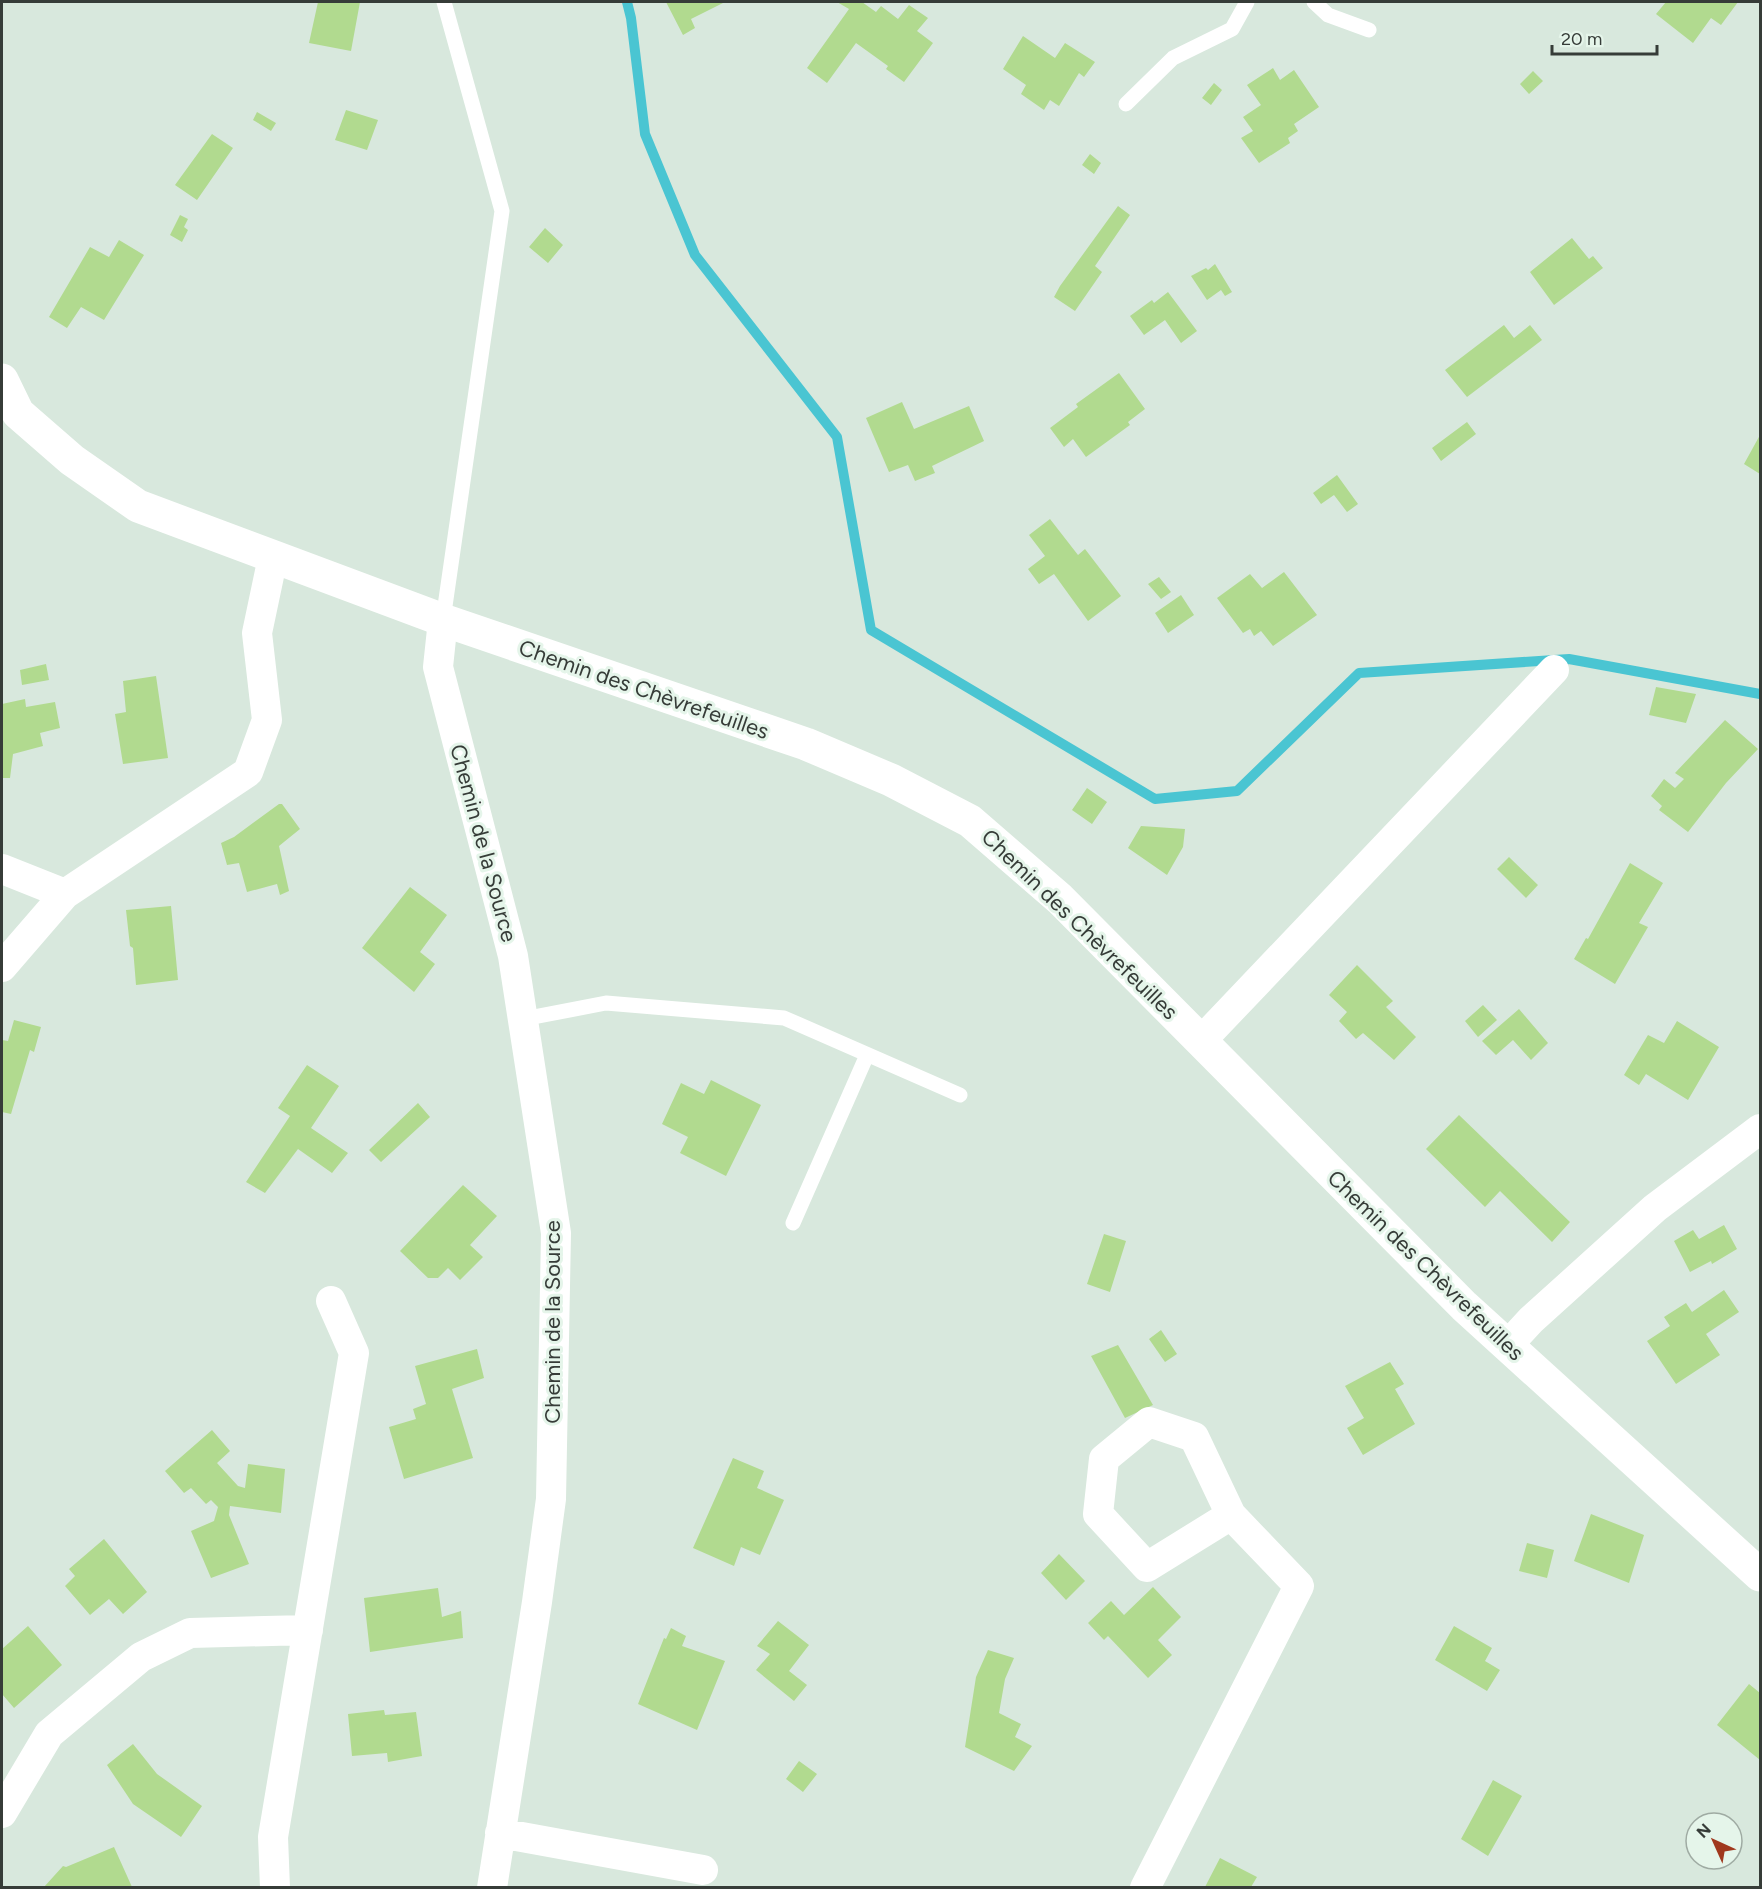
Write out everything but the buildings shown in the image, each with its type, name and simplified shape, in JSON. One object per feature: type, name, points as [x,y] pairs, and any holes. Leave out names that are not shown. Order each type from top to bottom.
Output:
[{"type":"street","name":"Chemin des Chèvrefeuilles","points":[[2,380],[18,413],[72,460],[138,506],[443,620],[806,744],[891,780],[970,821],[1060,899],[1464,1306],[1761,1575]]},
{"type":"street","points":[[2,967],[65,894],[248,772],[267,720],[256,633],[273,557]]},
{"type":"street","name":"Chemin de la Source","points":[[443,620],[438,667],[513,956],[556,1233],[551,1499],[492,1887]]},
{"type":"street","points":[[1201,1041],[1554,670]]},
{"type":"street","points":[[2,869],[65,894]]},
{"type":"street","points":[[1508,1345],[1531,1320],[1655,1208],[1761,1129]]},
{"type":"street","points":[[276,1887],[273,1837],[354,1353],[331,1300]]},
{"type":"street","points":[[1145,1887],[1299,1587],[1231,1515],[1194,1437],[1149,1422],[1104,1459],[1098,1514],[1147,1567],[1231,1515]]},
{"type":"street","points":[[2,1813],[49,1734],[141,1657],[190,1633],[308,1630]]},
{"type":"street","points":[[500,1833],[703,1870]]},
{"type":"lane","points":[[443,620],[502,211],[444,2]]},
{"type":"lane","points":[[1126,104],[1173,58],[1232,28],[1247,2]]},
{"type":"lane","points":[[1314,2],[1328,15],[1369,30]]},
{"type":"lane","points":[[523,1019],[606,1003],[784,1018],[960,1095]]},
{"type":"lane","points":[[793,1223],[867,1054]]},
{"type":"waterway","points":[[627,2],[631,18],[645,134],[695,255],[837,437],[871,630],[1155,799],[1237,791],[1359,673],[1569,659],[1760,694]]}]
